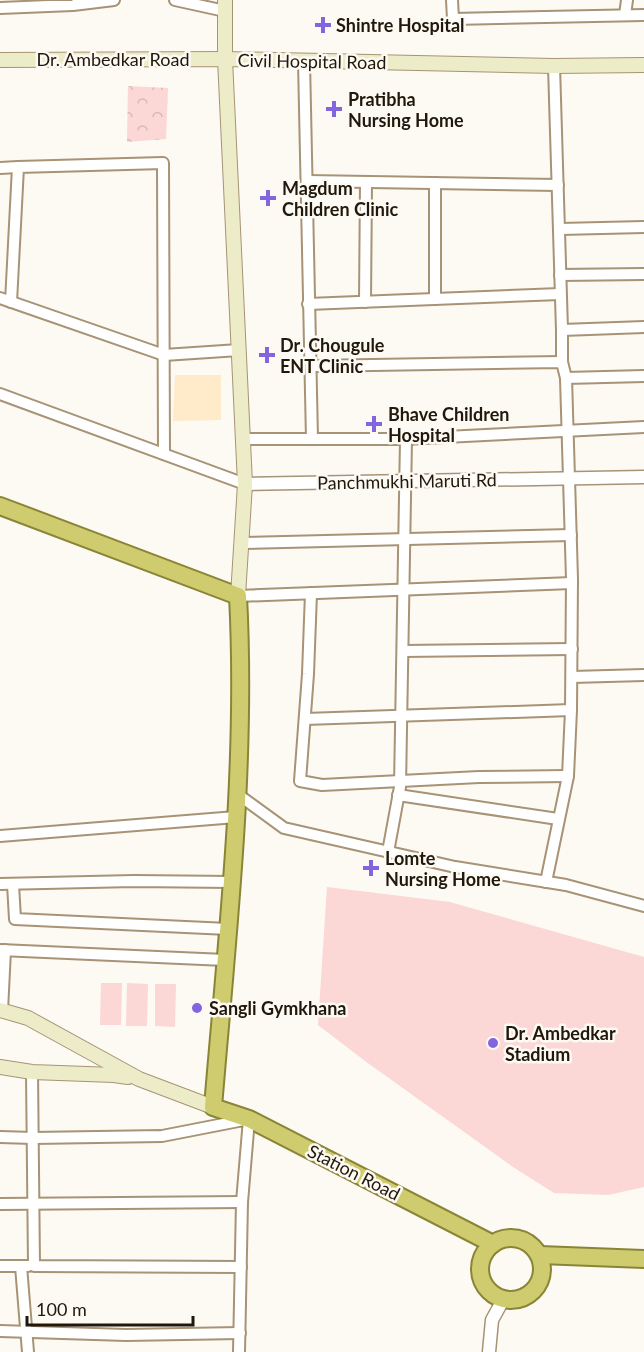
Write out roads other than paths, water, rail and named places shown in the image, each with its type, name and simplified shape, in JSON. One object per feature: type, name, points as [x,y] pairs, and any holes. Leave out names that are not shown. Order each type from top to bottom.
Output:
[{"type":"highway","points":[[0,506],[238,596],[241,655],[236,817],[213,1107]]},
{"type":"highway","name":"Station Road","points":[[213,1107],[249,1119],[493,1244]]},
{"type":"highway","points":[[502,1239],[524,1240],[540,1255],[543,1274],[534,1292],[517,1300],[503,1300],[489,1291],[483,1282],[480,1272],[485,1252],[502,1239]]},
{"type":"highway","points":[[540,1255],[644,1259]]},
{"type":"main road","points":[[225,5],[225,59]]},
{"type":"main road","name":"Dr. Ambedkar Road","points":[[0,60],[225,59]]},
{"type":"main road","name":"Civil Hospital Road","points":[[238,596],[245,484],[225,59],[554,66],[644,65]]},
{"type":"main road","points":[[1,1011],[28,1018],[139,1079],[213,1107]]},
{"type":"main road","points":[[0,1068],[32,1072],[114,1075],[139,1079]]},
{"type":"street","points":[[0,8],[114,0]]},
{"type":"street","points":[[176,0],[225,5]]},
{"type":"street","points":[[452,0],[453,19],[644,15]]},
{"type":"street","points":[[625,15],[627,0]]},
{"type":"street","points":[[304,61],[312,439]]},
{"type":"street","points":[[546,882],[568,776],[572,677],[568,431],[566,378],[562,362],[554,66]]},
{"type":"street","points":[[0,168],[163,163],[164,454]]},
{"type":"street","points":[[11,302],[18,167]]},
{"type":"street","points":[[307,181],[558,185]]},
{"type":"street","points":[[365,302],[366,182]]},
{"type":"street","points":[[435,183],[435,299]]},
{"type":"street","points":[[560,229],[644,226]]},
{"type":"street","points":[[560,275],[644,274]]},
{"type":"street","points":[[308,304],[560,294]]},
{"type":"street","points":[[0,298],[164,356],[238,350]]},
{"type":"street","points":[[561,330],[644,327]]},
{"type":"street","points":[[311,366],[562,362]]},
{"type":"street","points":[[566,378],[644,376]]},
{"type":"street","points":[[0,394],[245,484]]},
{"type":"street","points":[[243,439],[406,439],[644,427]]},
{"type":"street","points":[[388,852],[400,780],[403,716],[406,439]]},
{"type":"street","name":"Panchmukhi Maruti Rd","points":[[245,484],[644,477]]},
{"type":"street","points":[[241,543],[405,541],[571,535]]},
{"type":"street","points":[[238,596],[572,583]]},
{"type":"street","points":[[311,593],[300,781],[322,785],[479,777],[568,776]]},
{"type":"street","points":[[403,651],[572,650]]},
{"type":"street","points":[[572,677],[644,675]]},
{"type":"street","points":[[305,719],[571,710]]},
{"type":"street","points":[[236,793],[284,828],[455,867],[566,885],[644,906]]},
{"type":"street","points":[[398,795],[558,819]]},
{"type":"street","points":[[0,836],[236,817]]},
{"type":"street","points":[[0,884],[232,882]]},
{"type":"street","points":[[13,884],[15,919],[228,929]]},
{"type":"street","points":[[1,1011],[3,950],[225,960]]},
{"type":"street","points":[[32,1072],[34,1266]]},
{"type":"street","points":[[0,1137],[162,1136],[249,1119],[242,1202],[239,1352]]},
{"type":"street","points":[[0,1204],[242,1202]]},
{"type":"street","points":[[0,1266],[241,1267]]},
{"type":"street","points":[[21,1266],[28,1352]]},
{"type":"street","points":[[489,1352],[492,1320],[503,1300]]},
{"type":"street","points":[[0,1331],[126,1335],[240,1333]]},
{"type":"street","points":[[23,1352],[26,1331]]},
{"type":"place","name":"Shintre Hospital","points":[[323,25]]},
{"type":"place","name":"Pratibha Nursing Home","points":[[334,109]]},
{"type":"place","name":"Magdum Children Clinic","points":[[268,198]]},
{"type":"place","name":"Dr. Chougule ENT Clinic","points":[[267,355]]},
{"type":"place","name":"Bhave Children Hospital","points":[[374,424]]},
{"type":"place","name":"Lomte Nursing Home","points":[[371,868]]},
{"type":"place","name":"Sangli Gymkhana","points":[[197,1008]]},
{"type":"place","name":"Dr. Ambedkar Stadium","points":[[493,1043]]}]
